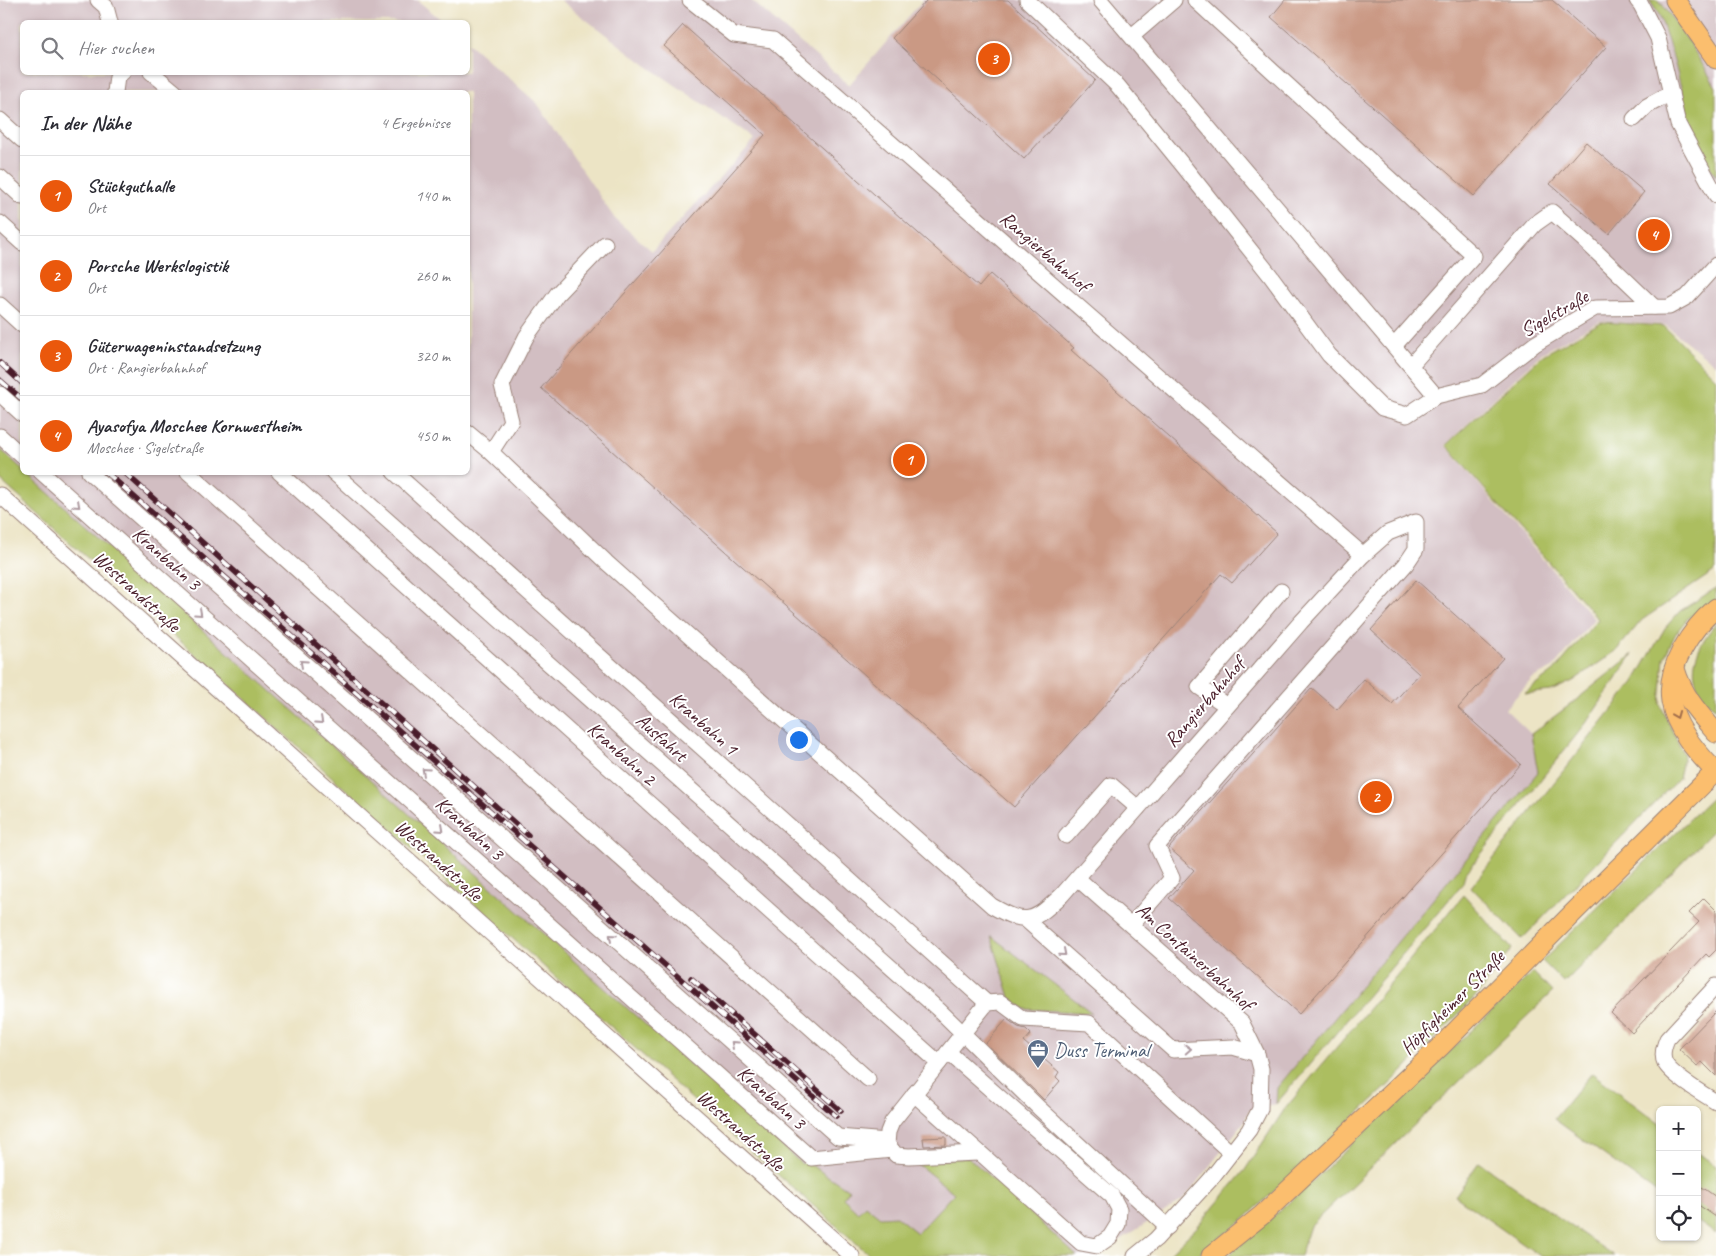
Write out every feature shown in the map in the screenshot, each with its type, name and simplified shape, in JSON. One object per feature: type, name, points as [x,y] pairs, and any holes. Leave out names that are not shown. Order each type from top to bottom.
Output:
[{"type":"main road","points":[[1675,0],[1716,59]]},
{"type":"main road","points":[[1716,608],[1692,632],[1682,649],[1671,685],[1671,701],[1675,715],[1691,744],[1716,772]]},
{"type":"main road","points":[[1675,668],[1680,685],[1693,705],[1716,733]]},
{"type":"main road","name":"Höpfigheimer Straße","points":[[1211,1256],[1262,1215],[1441,1046],[1716,772]]},
{"type":"street","points":[[98,0],[106,7],[109,20]]},
{"type":"street","name":"Rangierbahnhof","points":[[690,0],[734,35],[773,40],[1363,555]]},
{"type":"street","name":"Sigelstraße","points":[[1027,0],[1118,86],[1197,183],[1329,355],[1382,408],[1407,415],[1436,396],[1482,385],[1535,344],[1595,308],[1669,307],[1687,297],[1716,265]]},
{"type":"street","points":[[1132,36],[1174,0]]},
{"type":"street","points":[[1195,0],[1474,256],[1394,346]]},
{"type":"street","points":[[1637,0],[1658,38],[1678,124],[1716,195]]},
{"type":"street","points":[[1101,1],[1436,396]]},
{"type":"street","points":[[112,75],[114,90]]},
{"type":"street","points":[[114,90],[118,75]]},
{"type":"street","points":[[155,75],[173,90]]},
{"type":"street","points":[[1634,119],[1646,106],[1670,93]]},
{"type":"street","points":[[0,120],[20,138]]},
{"type":"street","points":[[0,177],[20,195]]},
{"type":"street","points":[[1411,365],[1535,224],[1552,212],[1654,307]]},
{"type":"street","points":[[0,223],[20,241]]},
{"type":"street","points":[[491,452],[511,421],[502,385],[526,338],[557,294],[605,244]]},
{"type":"street","points":[[0,305],[20,323]]},
{"type":"street","points":[[0,394],[20,412]]},
{"type":"street","points":[[470,435],[491,452],[606,562],[992,906],[1011,917],[1026,920],[1173,1050],[1233,1047],[1257,1054]]},
{"type":"street","points":[[0,436],[20,454]]},
{"type":"street","name":"Kranbahn 3","points":[[44,475],[811,1158],[890,1146]]},
{"type":"street","name":"Kranbahn 3","points":[[92,475],[838,1137],[890,1146]]},
{"type":"street","points":[[191,475],[868,1079]]},
{"type":"street","name":"Kranbahn 2","points":[[282,475],[944,1057],[1112,1196],[1118,1208],[1118,1224],[1110,1237],[1097,1246],[1081,1244],[978,1153]]},
{"type":"street","name":"Ausfahrt","points":[[336,475],[963,1033]]},
{"type":"street","name":"Kranbahn 1","points":[[397,475],[987,1003]]},
{"type":"street","name":"Westrandstraße","points":[[0,495],[852,1256]]},
{"type":"street","name":"Rangierbahnhof","points":[[1026,920],[1043,913],[1077,878],[1301,622],[1363,555],[1388,533],[1416,522],[1416,549],[1406,564],[1157,846],[1172,878],[1131,926]]},
{"type":"street","points":[[1227,706],[1199,686],[1281,590]]},
{"type":"street","points":[[1066,836],[1111,785],[1138,808]]},
{"type":"street","name":"Am Containerbahnhof","points":[[1077,878],[1242,1022],[1257,1054],[1261,1068],[1260,1108],[1249,1130],[1168,1227],[1135,1256]]},
{"type":"street","points":[[1716,986],[1667,1039],[1663,1049],[1664,1062],[1677,1076],[1716,1102]]},
{"type":"street","points":[[978,1153],[896,1155],[890,1146],[888,1132],[892,1122],[987,1003],[1000,1002],[1024,1019],[1089,1024],[1230,1154]]},
{"type":"street","points":[[963,1033],[1039,1108],[1168,1227]]},
{"type":"street","points":[[914,1094],[978,1153]]},
{"type":"shaded area","points":[[0,0],[417,0],[442,20],[20,20],[20,75],[470,75],[470,45],[537,103],[615,219],[652,251],[755,140],[646,65],[560,0],[751,0],[849,85],[923,0],[1716,0],[1716,365],[1665,325],[1600,321],[1542,353],[1445,445],[1594,619],[1553,668],[1533,678],[1505,709],[1531,734],[1538,772],[1277,1088],[1276,1104],[1249,1111],[1244,1122],[1183,1200],[1095,1256],[1077,1256],[981,1168],[917,1164],[954,1193],[917,1234],[896,1216],[880,1217],[859,1212],[842,1198],[849,1190],[805,1161],[802,1164],[28,475],[470,475],[470,90],[20,90],[20,467],[0,449]]},
{"type":"green space","points":[[1649,0],[1659,0],[1689,42],[1716,87],[1716,177],[1704,156],[1688,114],[1660,16]]},
{"type":"green space","points":[[1601,322],[1664,326],[1716,378],[1716,570],[1642,620],[1616,651],[1573,681],[1551,691],[1524,694],[1554,671],[1598,619],[1446,445],[1543,355]]},
{"type":"green space","points":[[0,449],[20,467],[20,475],[28,475],[802,1164],[805,1161],[849,1190],[843,1198],[858,1212],[865,1205],[880,1217],[896,1216],[917,1233],[954,1193],[916,1163],[968,1157],[1077,1256],[871,1256],[731,1134],[0,480]]},
{"type":"green space","points":[[1716,588],[1716,600],[1687,619],[1676,633],[1664,658],[1660,704],[1684,755],[1679,778],[1522,939],[1471,887],[1634,682],[1665,628],[1680,611]]},
{"type":"green space","points":[[1716,623],[1716,708],[1701,694],[1695,679],[1694,670],[1697,654],[1705,638]]},
{"type":"green space","points":[[1633,654],[1587,722],[1465,874],[1463,883],[1276,1104],[1277,1088],[1538,772],[1531,734]]},
{"type":"green space","points":[[1716,794],[1716,828],[1564,983],[1542,961]]},
{"type":"green space","points":[[1464,895],[1512,949],[1478,994],[1393,1081],[1243,1220],[1196,1256],[1167,1256],[1197,1227],[1245,1170],[1284,1110]]},
{"type":"green space","points":[[991,936],[1092,1013],[1025,1009],[1010,997]]},
{"type":"green space","points":[[1533,972],[1552,992],[1310,1226],[1300,1256],[1228,1256],[1310,1184]]},
{"type":"green space","points":[[1592,1073],[1656,1121],[1656,1192],[1554,1119]]},
{"type":"green space","points":[[1701,1155],[1716,1166],[1716,1234],[1701,1224]]},
{"type":"green space","points":[[1479,1162],[1614,1256],[1540,1256],[1455,1196]]},
{"type":"building","points":[[927,0],[1008,0],[1095,80],[1024,159],[892,38]]},
{"type":"building","points":[[1285,0],[1552,0],[1606,47],[1474,196],[1271,17]]},
{"type":"building","points":[[683,25],[979,287],[990,274],[1074,348],[1071,350],[1277,533],[1232,583],[1221,574],[1014,807],[541,388],[765,135],[664,46]]},
{"type":"building","points":[[1586,142],[1644,192],[1609,234],[1550,184]]},
{"type":"building","points":[[1416,580],[1503,658],[1458,708],[1521,764],[1299,1014],[1169,898],[1194,870],[1169,848],[1312,688],[1337,710],[1364,679],[1392,704],[1419,674],[1371,630]]},
{"type":"building","points":[[1704,898],[1716,910],[1716,950],[1709,957],[1706,954],[1632,1033],[1611,1013],[1699,922],[1689,913]]},
{"type":"building","points":[[1716,1011],[1716,1076],[1702,1062],[1697,1066],[1679,1049]]},
{"type":"building","points":[[1007,1019],[1018,1027],[1026,1029],[1031,1034],[1024,1042],[1059,1072],[1056,1077],[1060,1081],[1044,1100],[986,1043]]},
{"type":"building","points":[[946,1137],[946,1145],[924,1146],[923,1138]]},
{"type":"building","points":[[1702,1187],[1716,1197],[1716,1217],[1701,1207]]},
{"type":"railway","points":[[0,363],[20,381]]},
{"type":"railway","points":[[0,380],[20,397]]},
{"type":"railway","points":[[109,475],[836,1116]]},
{"type":"railway","points":[[127,475],[528,835]]},
{"type":"railway","points":[[691,978],[841,1111]]},
{"type":"place","name":"Güterwageninstandsetzung","points":[[994,59]]},
{"type":"place","name":"Ayasofya Moschee Kornwestheim","points":[[1654,235]]},
{"type":"place","name":"Stückguthalle","points":[[909,460]]},
{"type":"place","name":"Porsche Werkslogistik","points":[[1376,797]]},
{"type":"place","name":"Duss Terminal","points":[[1038,1069]]}]
